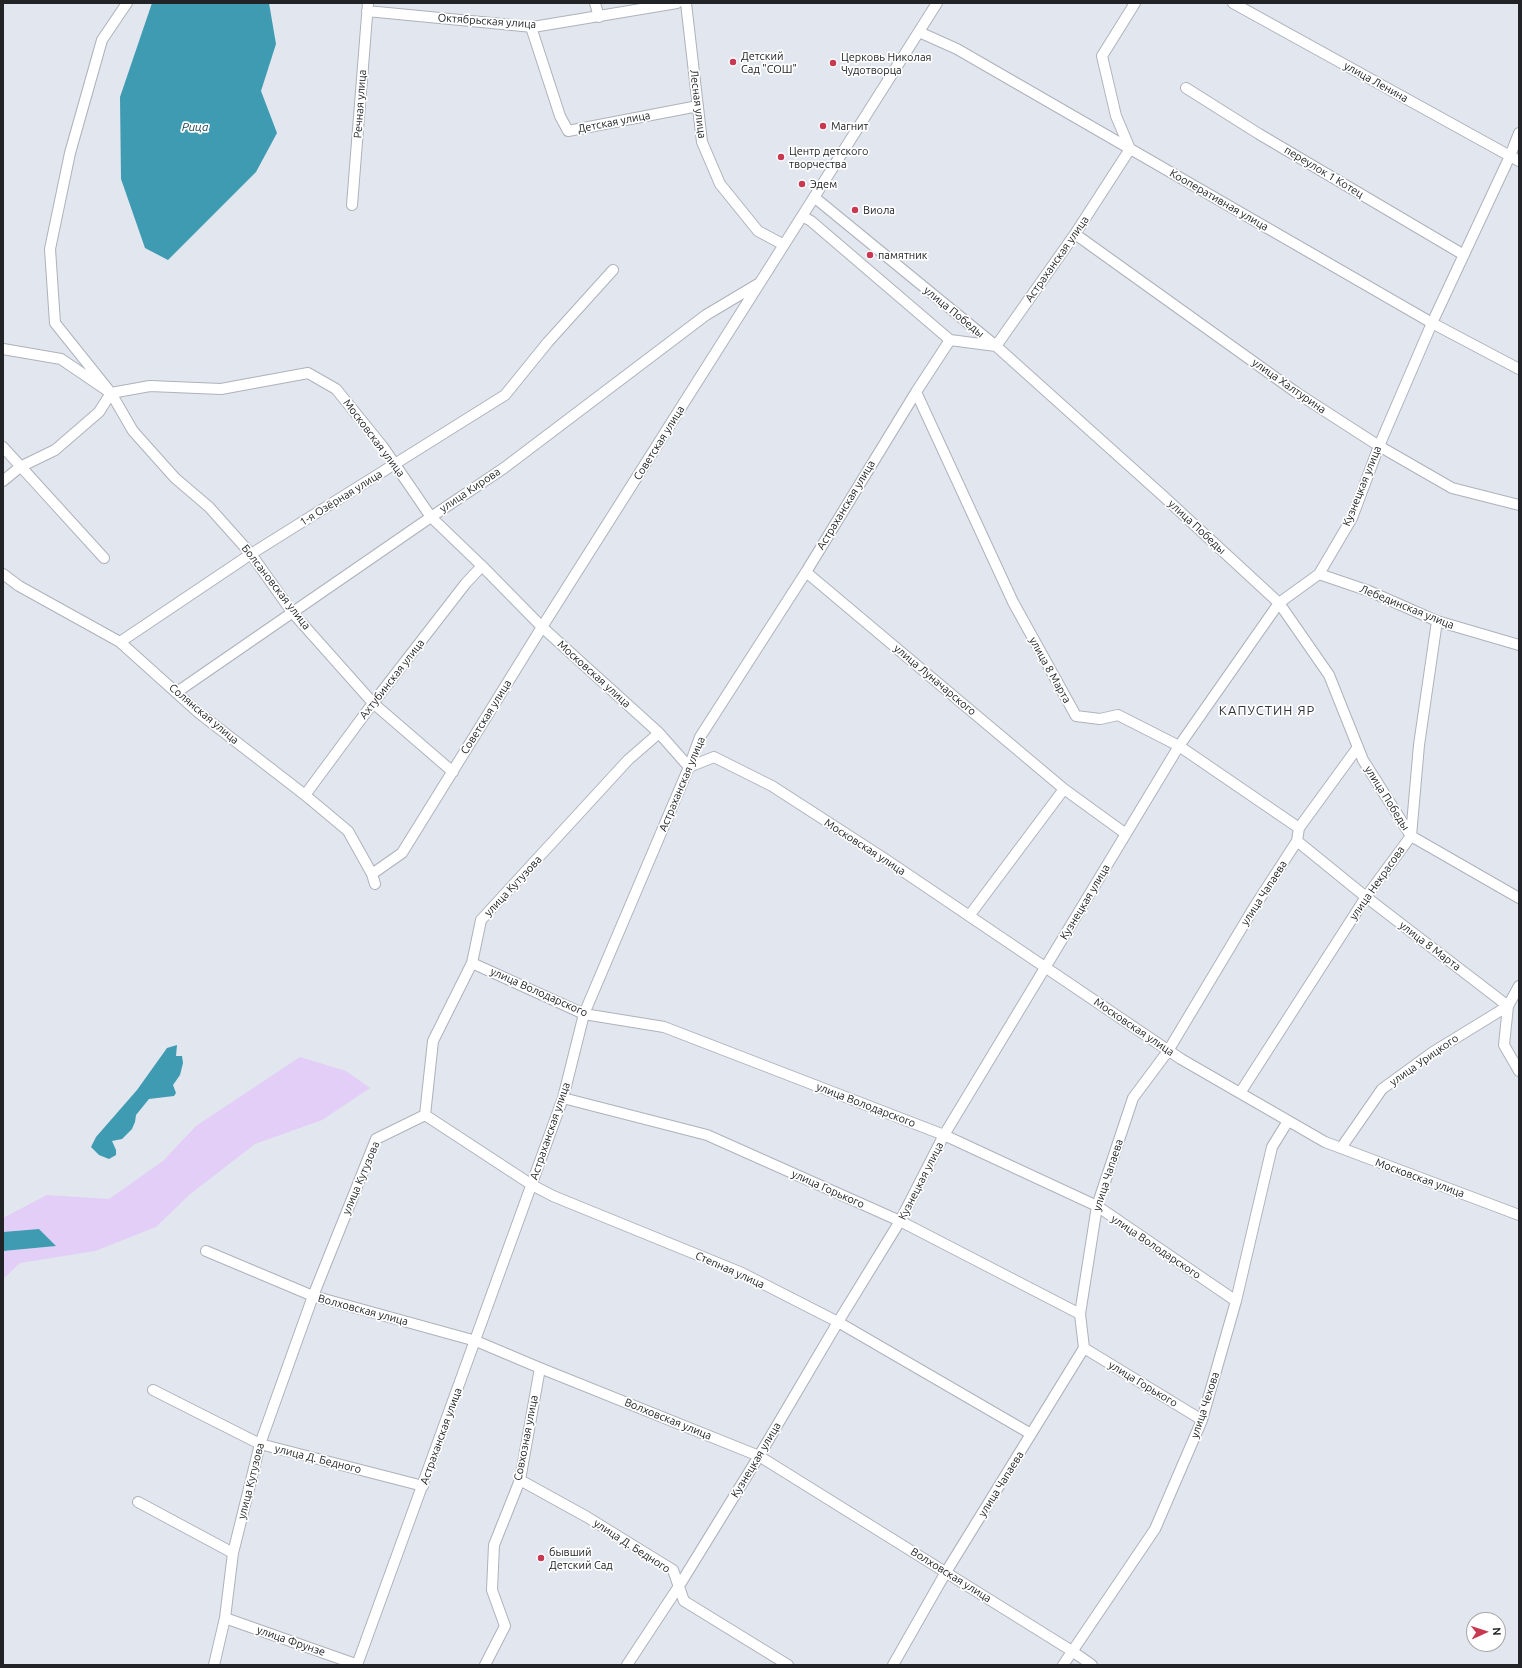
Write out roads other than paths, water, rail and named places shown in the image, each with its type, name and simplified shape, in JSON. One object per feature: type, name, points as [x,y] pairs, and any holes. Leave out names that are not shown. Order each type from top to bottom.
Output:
[{"type":"street","name":"Болсановская улица","points":[[127,3],[102,40],[70,153],[50,249],[55,323],[111,393],[133,432],[175,478],[209,507],[252,554],[292,612],[373,703],[453,772]]},
{"type":"street","points":[[595,3],[599,17]]},
{"type":"street","name":"Октябрьская улица","points":[[367,7],[531,27],[677,3]]},
{"type":"street","name":"Лесная улица","points":[[686,3],[702,142],[720,184],[758,231],[784,245]]},
{"type":"street","name":"Советская улица","points":[[372,874],[402,853],[542,627],[937,3]]},
{"type":"street","points":[[1130,148],[1116,116],[1102,56],[1135,3]]},
{"type":"street","name":"улица Ленина","points":[[1233,3],[1519,161]]},
{"type":"street","name":"Речная улица","points":[[352,205],[367,7]]},
{"type":"street","name":"Детская улица","points":[[531,27],[560,116],[568,130],[698,106]]},
{"type":"street","name":"Кооперативная улица","points":[[919,32],[957,49],[1432,323],[1519,368]]},
{"type":"street","name":"переулок 1 Котец","points":[[1186,88],[1259,134],[1464,255]]},
{"type":"street","name":"Кузнецкая улица","points":[[627,1665],[679,1586],[900,1222],[944,1135],[1179,746],[1279,603],[1319,574],[1352,518],[1378,446],[1432,323],[1510,156],[1519,133]]},
{"type":"street","name":"Астраханская улица","points":[[996,346],[1075,234],[1130,148]]},
{"type":"street","name":"улица Победы","points":[[814,197],[996,346],[1162,495],[1279,603],[1329,675],[1363,760],[1411,836],[1519,898]]},
{"type":"street","name":"улица Победы","points":[[802,216],[812,221],[950,340]]},
{"type":"street","name":"улица Халтурина","points":[[1075,234],[1297,393],[1378,446],[1452,488],[1519,505]]},
{"type":"street","name":"1-я Озёрная улица","points":[[120,642],[252,554],[505,395],[548,342],[613,270]]},
{"type":"street","name":"улица Кирова","points":[[177,692],[431,516],[504,468],[706,316],[760,283]]},
{"type":"street","points":[[950,340],[996,346]]},
{"type":"street","name":"Астраханская улица","points":[[358,1665],[563,1098],[584,1014],[689,767],[700,737],[806,572],[916,392],[950,340]]},
{"type":"street","points":[[3,349],[61,359],[111,393],[99,412],[55,450],[20,467],[3,481]]},
{"type":"street","name":"Московская улица","points":[[111,393],[150,386],[221,389],[308,373],[336,389],[394,464],[431,516],[542,627],[658,733],[689,767],[714,757],[772,786],[885,859],[1168,1051],[1325,1142],[1519,1215]]},
{"type":"street","name":"улица 8 Марта","points":[[916,392],[1013,602],[1076,716],[1100,719],[1118,715],[1179,746],[1299,828]]},
{"type":"street","points":[[3,447],[104,558]]},
{"type":"street","name":"Ахтубинская улица","points":[[305,795],[373,703],[466,583],[482,566]]},
{"type":"street","name":"улица Луначарского","points":[[806,572],[1064,789],[1126,834]]},
{"type":"street","name":"Солянская улица","points":[[3,574],[19,586],[120,642],[199,713],[305,795],[348,831],[372,874],[375,884]]},
{"type":"street","name":"Лебединская улица","points":[[1319,574],[1369,591],[1437,621],[1519,645]]},
{"type":"street","name":"улица Некрасова","points":[[1240,1093],[1366,897],[1411,836],[1419,745],[1437,621]]},
{"type":"street","name":"улица Кутузова","points":[[214,1665],[225,1618],[233,1553],[260,1444],[312,1296],[376,1139],[425,1115],[433,1041],[472,963],[481,920],[628,760],[658,733]]},
{"type":"street","name":"улица Чапаева","points":[[893,1665],[946,1572],[1084,1348],[1080,1314],[1097,1206],[1134,1098],[1168,1051],[1253,909],[1297,841],[1299,828],[1358,747]]},
{"type":"street","points":[[969,916],[1064,789]]},
{"type":"street","name":"улица 8 Марта","points":[[1297,841],[1366,897],[1508,1006]]},
{"type":"street","name":"улица Володарского","points":[[472,963],[584,1014],[664,1027],[944,1135],[1097,1206],[1236,1301]]},
{"type":"street","name":"улица Урицкого","points":[[1341,1148],[1382,1089],[1433,1052],[1508,1006],[1519,986]]},
{"type":"street","points":[[1508,1006],[1504,1045],[1519,1072]]},
{"type":"street","name":"улица Горького","points":[[563,1098],[707,1136],[900,1222],[1080,1314]]},
{"type":"street","name":"Степная улица","points":[[425,1115],[532,1185],[553,1196],[742,1273],[838,1322],[1031,1434]]},
{"type":"street","name":"улица Чехова","points":[[1063,1665],[1155,1529],[1202,1420],[1236,1301],[1272,1147],[1288,1121]]},
{"type":"street","name":"Волховская улица","points":[[206,1251],[312,1296],[476,1341],[759,1456],[1072,1651],[1092,1665]]},
{"type":"street","name":"улица Горького","points":[[1084,1348],[1202,1420]]},
{"type":"street","name":"Совхозная улица","points":[[485,1665],[505,1626],[492,1590],[494,1545],[520,1480],[540,1368]]},
{"type":"street","name":"улица Д. Бедного","points":[[153,1390],[260,1444],[423,1486]]},
{"type":"street","name":"улица Д. Бедного","points":[[520,1480],[587,1517],[674,1570],[684,1601],[788,1665]]},
{"type":"street","points":[[138,1502],[233,1553]]},
{"type":"street","name":"улица Фрунзе","points":[[225,1618],[358,1665]]},
{"type":"water","name":"Рица","points":[[152,3],[269,3],[276,44],[261,91],[277,133],[256,172],[168,260],[145,248],[121,179],[120,97]]},
{"type":"water","points":[[177,1045],[176,1056],[182,1056],[183,1063],[180,1075],[173,1085],[176,1093],[174,1096],[149,1099],[136,1115],[132,1129],[122,1139],[112,1141],[116,1150],[116,1155],[109,1159],[99,1155],[91,1147],[96,1137],[137,1090],[167,1048]]},
{"type":"water","points":[[39,1229],[56,1246],[3,1251],[3,1232]]},
{"type":"place","name":"Детский Сад \"СОШ\"","points":[[733,62]]},
{"type":"place","name":"Церковь Николая Чудотворца","points":[[833,63]]},
{"type":"place","name":"Магнит","points":[[823,126]]},
{"type":"place","name":"Центр детского творчества","points":[[781,157]]},
{"type":"place","name":"Эдем","points":[[802,184]]},
{"type":"place","name":"Виола","points":[[855,210]]},
{"type":"place","name":"памятник","points":[[870,255]]},
{"type":"place","name":"бывший Детский Сад","points":[[541,1558]]},
{"type":"district","name":"КАПУСТИН ЯР","points":[[1267,711]]}]
